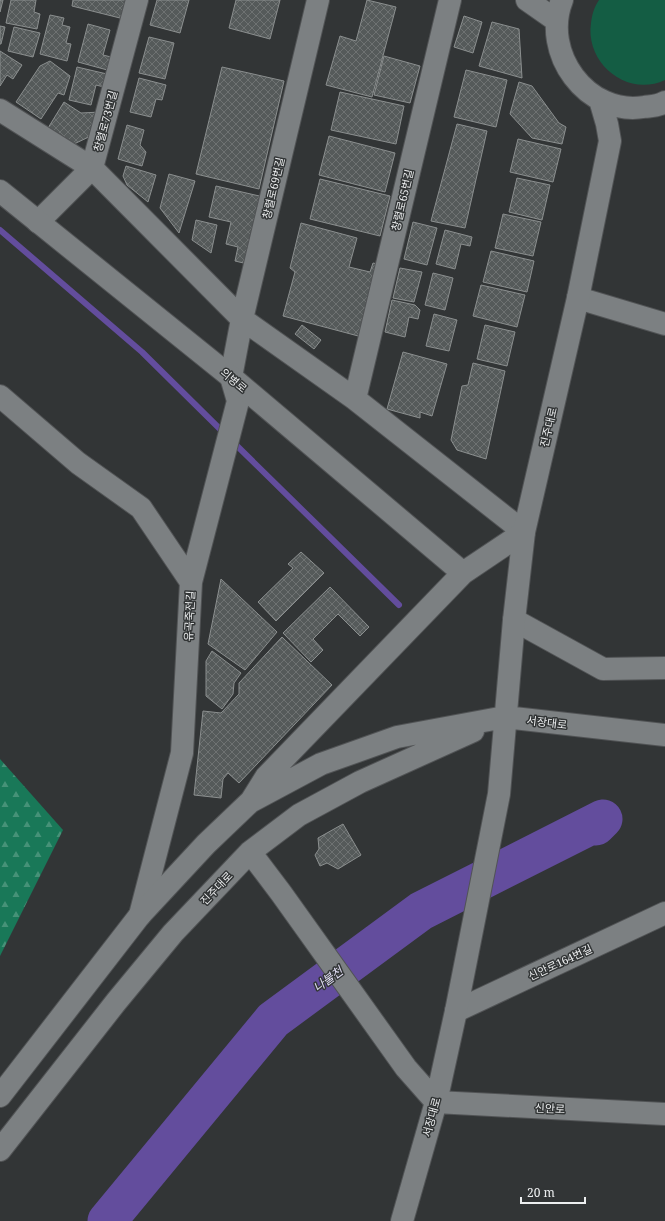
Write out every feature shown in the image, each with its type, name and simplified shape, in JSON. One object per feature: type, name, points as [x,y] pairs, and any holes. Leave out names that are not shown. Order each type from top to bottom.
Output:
[{"type":"street","name":"창렬로73번길","points":[[92,168],[137,0]]},
{"type":"street","name":"창렬로69번길","points":[[231,377],[242,319],[318,0]]},
{"type":"street","name":"창렬로65번길","points":[[355,399],[450,0]]},
{"type":"street","points":[[527,0],[557,21]]},
{"type":"street","points":[[562,0],[557,21],[558,40],[562,59],[568,70],[585,89],[600,100],[625,108],[638,108],[665,102]]},
{"type":"street","points":[[600,100],[610,141]]},
{"type":"street","points":[[610,141],[627,119],[638,108]]},
{"type":"street","points":[[0,110],[92,168],[242,319],[355,399],[524,532],[464,573],[266,777],[250,802],[206,844],[140,915],[0,1096]]},
{"type":"street","name":"진주대로","points":[[0,1150],[116,1002],[173,933],[250,852],[298,814],[360,782],[505,717],[524,532],[578,298],[610,141]]},
{"type":"street","points":[[38,222],[92,168]]},
{"type":"street","name":"의병로","points":[[0,191],[231,377],[464,573]]},
{"type":"street","points":[[578,298],[665,324]]},
{"type":"street","points":[[191,582],[238,401],[231,377]]},
{"type":"street","name":"유곡죽전길","points":[[0,396],[78,463],[141,508],[191,582],[182,752],[140,915]]},
{"type":"street","points":[[514,620],[603,670],[665,668]]},
{"type":"street","points":[[250,802],[321,764],[397,737],[505,717]]},
{"type":"street","name":"서장대로","points":[[402,1221],[436,1102],[456,1011],[499,794],[505,717],[665,735]]},
{"type":"street","points":[[250,852],[406,1068],[436,1102]]},
{"type":"street","name":"신안로164번길","points":[[456,1011],[665,913]]},
{"type":"street","name":"신안로","points":[[436,1102],[665,1114]]},
{"type":"green space","points":[[599,0],[665,0],[665,80],[651,84],[637,84],[623,80],[612,73],[602,63],[595,51],[591,38],[592,17]]},
{"type":"green space","points":[[0,759],[63,830],[0,956]]},
{"type":"building","points":[[0,0],[3,0],[0,12]]},
{"type":"building","points":[[11,0],[36,0],[34,12],[40,14],[37,29],[6,23]]},
{"type":"building","points":[[73,0],[129,0],[124,19],[72,6]]},
{"type":"building","points":[[157,0],[189,0],[180,33],[150,25]]},
{"type":"building","points":[[236,0],[280,0],[270,39],[229,28]]},
{"type":"building","points":[[367,0],[396,7],[372,97],[326,85],[340,36],[356,41]]},
{"type":"building","points":[[50,15],[64,18],[62,25],[70,27],[66,43],[71,44],[67,61],[40,54]]},
{"type":"building","points":[[464,16],[482,22],[473,53],[454,47]]},
{"type":"building","points":[[492,22],[519,29],[522,78],[479,66]]},
{"type":"building","points":[[88,24],[110,30],[103,55],[115,58],[111,71],[78,62]]},
{"type":"building","points":[[0,26],[5,27],[1,44],[0,44]]},
{"type":"building","points":[[14,27],[40,33],[33,57],[8,51]]},
{"type":"building","points":[[149,37],[174,43],[165,79],[139,73]]},
{"type":"building","points":[[0,51],[22,65],[13,79],[7,75],[0,86]]},
{"type":"building","points":[[384,56],[420,66],[410,103],[374,95]]},
{"type":"building","points":[[50,61],[70,76],[64,95],[58,93],[41,119],[16,102],[40,66]]},
{"type":"building","points":[[77,67],[107,74],[104,87],[96,85],[91,105],[69,100]]},
{"type":"building","points":[[222,67],[284,81],[259,189],[196,174]]},
{"type":"building","points":[[466,70],[507,80],[496,127],[454,117]]},
{"type":"building","points":[[139,78],[166,85],[162,100],[156,99],[151,117],[130,112]]},
{"type":"building","points":[[519,82],[532,86],[559,123],[566,127],[562,144],[532,138],[510,114]]},
{"type":"building","points":[[340,92],[404,106],[396,144],[331,130]]},
{"type":"building","points":[[64,102],[81,113],[101,112],[95,134],[74,144],[48,128]]},
{"type":"building","points":[[457,124],[487,131],[465,228],[431,221]]},
{"type":"building","points":[[127,125],[144,130],[140,145],[146,152],[142,166],[118,159]]},
{"type":"building","points":[[329,136],[395,153],[385,192],[319,175]]},
{"type":"building","points":[[518,139],[561,149],[553,182],[510,172]]},
{"type":"building","points":[[126,166],[156,175],[148,202],[127,185],[123,176]]},
{"type":"building","points":[[169,174],[195,181],[179,233],[160,208]]},
{"type":"building","points":[[517,178],[550,185],[542,220],[509,212]]},
{"type":"building","points":[[320,179],[390,196],[380,236],[310,219]]},
{"type":"building","points":[[216,186],[268,198],[252,265],[235,261],[238,247],[226,244],[231,222],[209,217]]},
{"type":"building","points":[[503,214],[541,222],[533,256],[495,248]]},
{"type":"building","points":[[196,220],[217,225],[211,253],[192,240]]},
{"type":"building","points":[[413,222],[437,228],[427,265],[404,259]]},
{"type":"building","points":[[301,223],[357,238],[349,267],[370,272],[373,263],[382,265],[362,337],[283,316],[295,272],[290,268]]},
{"type":"building","points":[[445,230],[472,237],[470,246],[461,244],[455,269],[436,264]]},
{"type":"building","points":[[491,251],[534,261],[527,292],[483,282]]},
{"type":"building","points":[[400,268],[422,272],[414,302],[393,298]]},
{"type":"building","points":[[433,273],[453,278],[445,310],[425,305]]},
{"type":"building","points":[[481,285],[525,295],[517,327],[473,316]]},
{"type":"building","points":[[392,300],[415,305],[420,310],[418,319],[409,317],[405,337],[385,332]]},
{"type":"building","points":[[434,314],[457,320],[449,351],[426,346]]},
{"type":"building","points":[[302,325],[321,340],[314,349],[295,334]]},
{"type":"building","points":[[485,325],[515,332],[507,366],[477,359]]},
{"type":"building","points":[[403,352],[447,364],[432,416],[420,412],[420,418],[387,409]]},
{"type":"building","points":[[473,363],[505,371],[486,459],[457,450],[451,440],[462,386],[468,385]]},
{"type":"building","points":[[301,552],[324,573],[276,621],[258,602],[293,568],[288,564]]},
{"type":"building","points":[[221,579],[277,632],[245,670],[208,644]]},
{"type":"building","points":[[330,587],[369,627],[360,636],[338,614],[313,639],[323,650],[311,662],[283,633]]},
{"type":"building","points":[[282,637],[332,685],[239,783],[228,773],[223,779],[221,798],[194,795],[203,711],[221,713],[239,694],[239,683]]},
{"type":"building","points":[[212,651],[241,673],[234,683],[233,694],[222,709],[206,696],[206,661]]},
{"type":"building","points":[[343,824],[361,855],[338,869],[327,863],[320,866],[315,855],[319,849],[318,838]]},
{"type":"waterway","points":[[0,230],[142,352],[224,433]]},
{"type":"waterway","points":[[232,441],[399,605]]},
{"type":"waterway","name":"나불천","points":[[107,1221],[273,1020],[421,911],[603,819],[596,826]]}]
